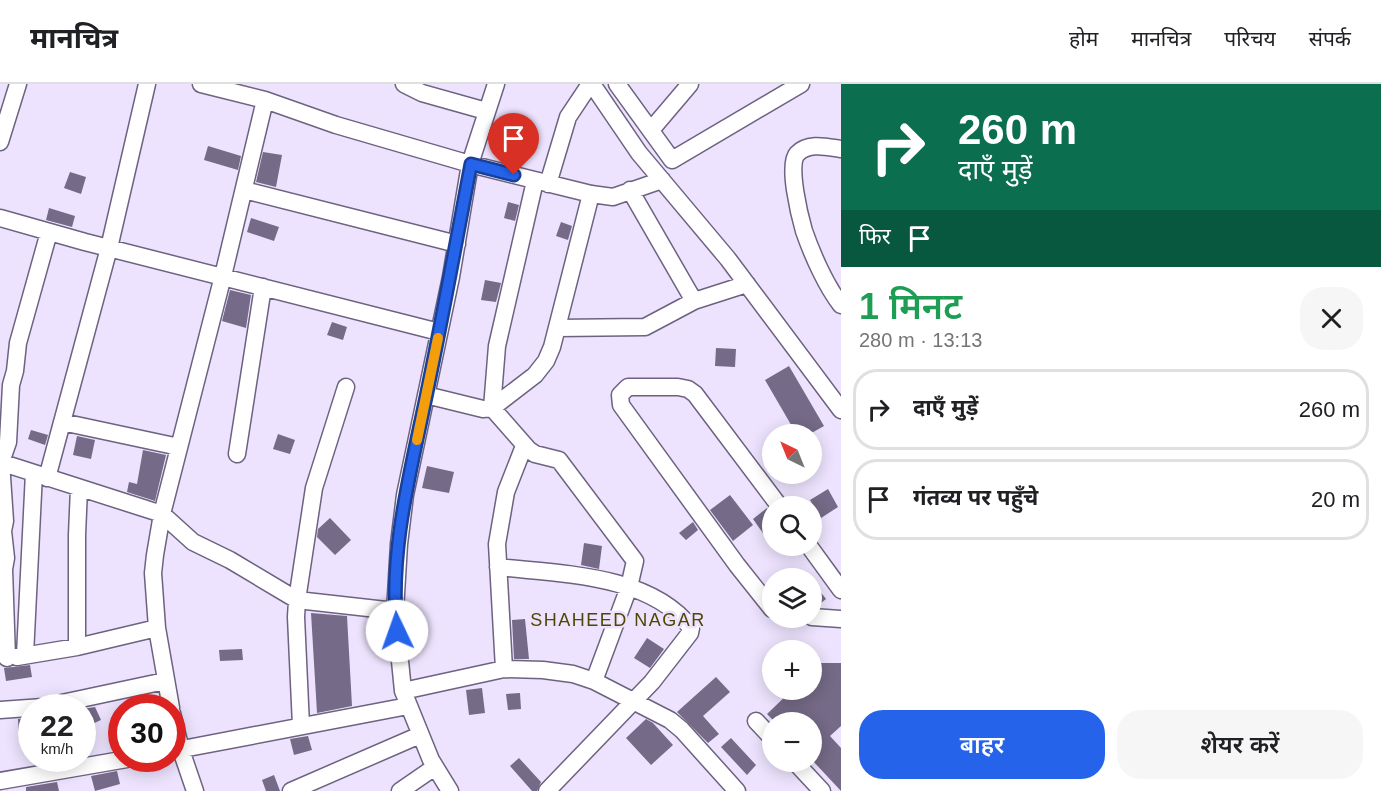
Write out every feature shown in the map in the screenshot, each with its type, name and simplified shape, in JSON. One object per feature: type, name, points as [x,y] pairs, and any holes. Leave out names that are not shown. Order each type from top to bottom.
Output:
[{"type":"street","points":[[0,142],[18,84]]},
{"type":"street","points":[[25,655],[40,475],[62,422],[109,248],[147,84]]},
{"type":"street","points":[[201,84],[260,94],[336,125],[471,164],[591,194],[613,196],[662,180]]},
{"type":"street","points":[[404,84],[422,93],[486,111]]},
{"type":"street","points":[[450,791],[435,767],[406,698],[395,611],[399,543],[405,495],[471,164],[496,84]]},
{"type":"street","points":[[594,681],[629,587],[635,561],[559,460],[535,454],[524,446],[492,408],[497,346],[542,182],[568,117],[591,84],[639,153],[747,284],[841,410]]},
{"type":"street","points":[[617,84],[672,160],[801,84]]},
{"type":"street","points":[[651,130],[690,84]]},
{"type":"street","points":[[168,694],[157,628],[153,573],[162,514],[244,190],[260,94]]},
{"type":"street","points":[[841,149],[813,146],[798,153],[793,160],[793,172],[804,231],[824,278],[841,305]]},
{"type":"street","points":[[244,190],[456,244]]},
{"type":"street","points":[[630,190],[694,301]]},
{"type":"street","points":[[426,394],[483,409],[492,408],[535,375],[546,361],[591,194]]},
{"type":"street","points":[[0,218],[439,332]]},
{"type":"street","points":[[49,232],[17,347],[10,393],[8,442],[1,462],[6,558],[3,659],[77,647],[157,628]]},
{"type":"street","points":[[556,328],[645,327],[694,301],[747,284]]},
{"type":"street","points":[[237,454],[263,287]]},
{"type":"street","points":[[301,726],[297,600],[314,488],[346,387]]},
{"type":"street","points":[[762,596],[621,405],[620,395],[628,387],[688,389],[695,394],[772,496]]},
{"type":"street","points":[[62,422],[180,447]]},
{"type":"street","points":[[504,669],[497,544],[506,492],[524,446]]},
{"type":"street","points":[[1,462],[162,514],[193,542],[230,560],[297,600],[395,611]]},
{"type":"street","points":[[77,647],[77,535],[80,488]]},
{"type":"street","points":[[816,556],[841,590]]},
{"type":"street","points":[[498,567],[575,576],[629,587],[650,594],[685,620],[691,628],[685,641],[635,700],[547,791]]},
{"type":"street","points":[[822,618],[841,620]]},
{"type":"street","points":[[186,748],[301,726],[504,669],[543,670],[573,674],[594,681],[635,700],[670,720],[682,730],[737,791]]},
{"type":"street","points":[[0,710],[28,706],[43,707],[165,681]]},
{"type":"street","points":[[756,721],[762,727]]},
{"type":"street","points":[[291,791],[420,735]]},
{"type":"street","points":[[0,781],[108,762]]},
{"type":"street","points":[[400,791],[435,767]]},
{"type":"street","points":[[186,772],[193,791]]},
{"type":"street","points":[[804,772],[822,791]]},
{"type":"building","points":[[208,146],[241,156],[238,170],[204,160]]},
{"type":"building","points":[[263,152],[282,155],[276,187],[256,182]]},
{"type":"building","points":[[70,172],[86,177],[81,194],[64,188]]},
{"type":"building","points":[[508,202],[519,205],[515,221],[504,218]]},
{"type":"building","points":[[49,208],[75,216],[72,227],[46,220]]},
{"type":"building","points":[[251,218],[279,227],[274,241],[247,232]]},
{"type":"building","points":[[561,222],[572,226],[568,240],[556,236]]},
{"type":"building","points":[[485,280],[501,283],[496,302],[481,300]]},
{"type":"building","points":[[230,290],[251,295],[246,328],[222,321]]},
{"type":"building","points":[[332,322],[347,327],[343,340],[327,335]]},
{"type":"building","points":[[716,348],[736,349],[735,367],[715,366]]},
{"type":"building","points":[[789,366],[824,426],[822,427],[822,424],[791,424],[765,380]]},
{"type":"building","points":[[31,430],[48,435],[45,445],[28,439]]},
{"type":"building","points":[[278,434],[295,440],[290,454],[273,449]]},
{"type":"building","points":[[77,436],[95,440],[91,459],[73,455]]},
{"type":"building","points":[[143,450],[166,455],[155,501],[127,492],[129,482],[137,484]]},
{"type":"building","points":[[427,466],[454,472],[449,493],[422,488]]},
{"type":"building","points":[[828,489],[838,507],[822,517],[822,496],[817,496]]},
{"type":"building","points":[[730,495],[753,525],[733,541],[710,510]]},
{"type":"building","points":[[762,512],[762,532],[753,519]]},
{"type":"building","points":[[330,518],[351,540],[335,555],[317,537],[318,529]]},
{"type":"building","points":[[693,522],[698,530],[686,540],[679,533]]},
{"type":"building","points":[[584,543],[602,546],[599,569],[581,565]]},
{"type":"building","points":[[311,613],[347,616],[352,706],[317,713]]},
{"type":"building","points":[[525,619],[529,659],[514,659],[512,620]]},
{"type":"building","points":[[647,638],[664,649],[650,668],[634,658]]},
{"type":"building","points":[[242,649],[243,660],[220,661],[219,650]]},
{"type":"building","points":[[822,663],[841,663],[841,726],[830,736],[841,748],[841,791],[822,771],[822,712],[769,712],[782,700],[822,700]]},
{"type":"building","points":[[30,665],[32,677],[6,681],[4,668]]},
{"type":"building","points":[[716,677],[730,692],[703,716],[719,734],[708,743],[677,712]]},
{"type":"building","points":[[482,688],[485,713],[469,715],[466,690]]},
{"type":"building","points":[[520,693],[521,709],[508,710],[506,694]]},
{"type":"building","points":[[96,709],[101,720],[96,722]]},
{"type":"building","points":[[646,719],[653,723],[673,745],[651,765],[626,738]]},
{"type":"building","points":[[308,736],[312,750],[294,755],[290,739]]},
{"type":"building","points":[[731,738],[756,765],[747,775],[721,747]]},
{"type":"building","points":[[519,758],[541,782],[537,791],[532,791],[510,766]]},
{"type":"building","points":[[117,772],[120,784],[95,791],[91,776]]},
{"type":"building","points":[[274,775],[280,791],[266,791],[262,780]]},
{"type":"building","points":[[57,782],[59,791],[26,791],[26,787]]},
{"type":"slow traffic","points":[[417,440],[438,338]]},
{"type":"district","name":"SHAHEED NAGAR","points":[[618,620]]},
{"type":"route","points":[[397,631],[395,611],[399,543],[405,495],[451,277],[471,164],[514,175]]}]
